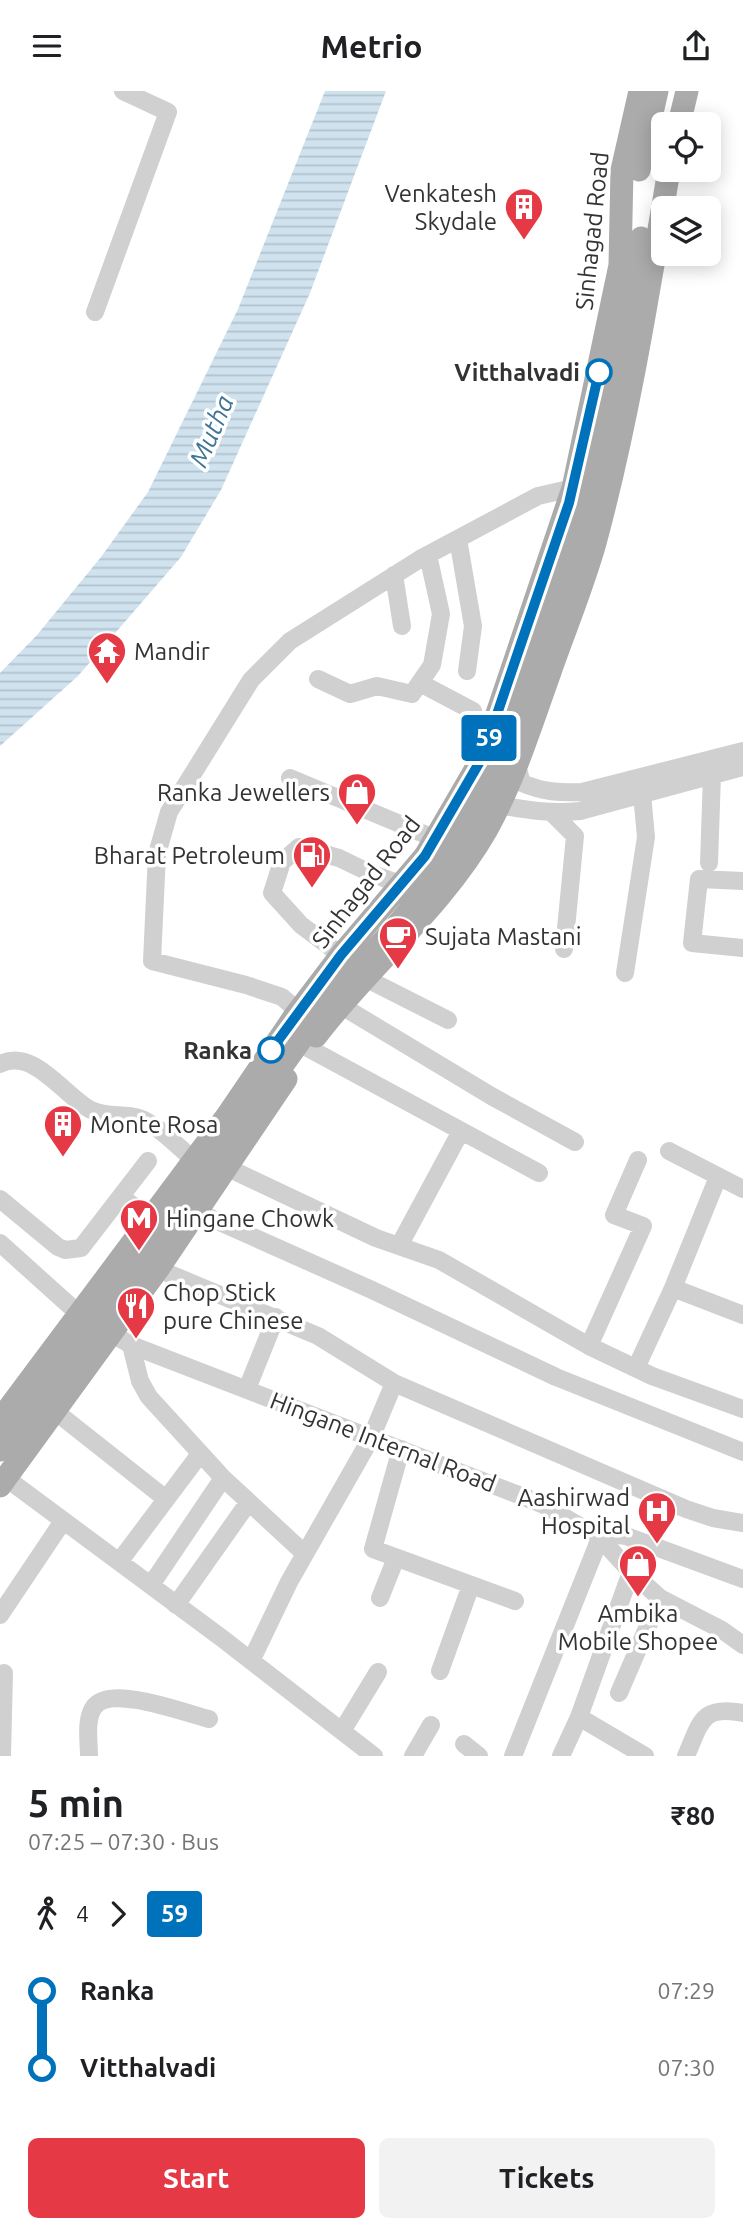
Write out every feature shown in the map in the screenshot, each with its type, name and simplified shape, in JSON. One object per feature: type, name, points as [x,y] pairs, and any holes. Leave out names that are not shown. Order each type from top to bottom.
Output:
[{"type":"main road","name":"Sinhagad Road","points":[[0,1420],[194,1160],[298,1011],[430,848],[482,758],[573,488],[620,265],[622,170],[639,91]]},
{"type":"main road","points":[[620,265],[657,91]]},
{"type":"main road","points":[[682,112],[687,91]]},
{"type":"main road","points":[[0,1450],[144,1260],[329,1000],[387,937],[425,889],[476,808],[499,758],[557,603],[573,548],[612,382],[641,238],[662,182]]},
{"type":"main road","points":[[3,1482],[56,1412],[121,1339],[158,1269],[195,1211],[308,1048],[340,1005],[406,936],[446,889],[486,829],[517,766],[595,545],[628,401],[666,182]]},
{"type":"main road","points":[[0,1438],[232,1121],[304,1017],[399,906],[413,886],[430,848]]},
{"type":"street","points":[[95,312],[168,112],[123,91]]},
{"type":"street","points":[[298,1011],[282,997],[152,961],[158,854],[169,812],[251,680],[290,641],[428,555],[538,496],[573,488]]},
{"type":"street","points":[[458,539],[473,626],[467,671]]},
{"type":"street","points":[[318,678],[350,694],[377,686],[412,694],[432,665],[441,614],[428,555]]},
{"type":"street","points":[[394,575],[402,626]]},
{"type":"street","points":[[419,683],[473,711]]},
{"type":"street","points":[[482,758],[487,789],[498,805],[553,814],[580,811],[642,794],[710,768],[743,751]]},
{"type":"street","points":[[517,766],[522,783],[537,790],[556,793],[582,792],[710,768],[743,767]]},
{"type":"street","points":[[709,863],[710,768]]},
{"type":"street","points":[[290,778],[430,848]]},
{"type":"street","points":[[625,973],[646,837],[642,794]]},
{"type":"street","points":[[553,814],[575,836],[564,949]]},
{"type":"street","points":[[341,955],[301,925],[272,893],[282,862],[299,847],[339,858],[402,885]]},
{"type":"street","points":[[743,881],[699,879],[692,943],[743,949]]},
{"type":"street","points":[[365,978],[448,1020]]},
{"type":"street","points":[[340,1005],[493,1097],[575,1142]]},
{"type":"street","points":[[308,1048],[538,1173]]},
{"type":"street","points":[[0,1064],[14,1060],[24,1061],[36,1067],[88,1109],[106,1115],[137,1117],[148,1121],[194,1160]]},
{"type":"street","points":[[399,1246],[461,1131]]},
{"type":"street","points":[[668,1151],[743,1189]]},
{"type":"street","points":[[589,1346],[643,1226],[614,1215],[638,1160]]},
{"type":"street","points":[[0,1199],[58,1247],[73,1250],[85,1245],[148,1161]]},
{"type":"street","points":[[226,1167],[376,1238],[439,1260],[589,1346],[636,1368],[743,1409]]},
{"type":"street","points":[[636,1368],[673,1288],[718,1177]]},
{"type":"street","points":[[121,1197],[151,1218]]},
{"type":"street","points":[[195,1211],[422,1313],[556,1377],[743,1452]]},
{"type":"street","name":"Hingane Internal Road","points":[[0,1243],[79,1314],[121,1339],[542,1504],[600,1538],[660,1598],[722,1630],[743,1645]]},
{"type":"street","points":[[158,1269],[318,1336],[394,1384],[686,1509],[713,1518],[743,1523]]},
{"type":"street","points":[[673,1288],[743,1315]]},
{"type":"street","points":[[247,1389],[276,1317]]},
{"type":"street","points":[[121,1339],[149,1397],[223,1478],[305,1554]]},
{"type":"street","points":[[251,1661],[305,1554],[372,1438],[394,1384]]},
{"type":"street","points":[[56,1412],[166,1499]]},
{"type":"street","points":[[401,1449],[373,1549],[515,1601]]},
{"type":"street","points":[[118,1562],[200,1454]]},
{"type":"street","points":[[150,1585],[223,1478]]},
{"type":"street","points":[[3,1482],[63,1521],[150,1585],[374,1756]]},
{"type":"street","points":[[176,1605],[248,1503]]},
{"type":"street","points":[[0,1615],[63,1521]]},
{"type":"street","points":[[513,1756],[600,1538],[626,1536],[743,1579]]},
{"type":"street","points":[[380,1598],[396,1558]]},
{"type":"street","points":[[561,1756],[579,1717],[631,1571]]},
{"type":"street","points":[[440,1671],[471,1585]]},
{"type":"street","points":[[619,1693],[660,1598]]},
{"type":"street","points":[[342,1731],[378,1672]]},
{"type":"street","points":[[2,1756],[4,1673]]},
{"type":"street","points":[[89,1756],[90,1718],[94,1707],[104,1699],[123,1696],[209,1719]]},
{"type":"street","points":[[686,1756],[703,1720],[710,1712],[728,1710],[743,1713]]},
{"type":"street","points":[[579,1717],[645,1756]]},
{"type":"street","points":[[413,1756],[431,1725]]},
{"type":"street","points":[[464,1744],[479,1756]]},
{"type":"water","name":"Mutha","points":[[325,91],[386,91],[310,293],[221,490],[181,557],[78,676],[0,746],[0,673],[37,635],[101,557],[148,492],[238,309]]},
{"type":"bus line","name":"59","points":[[271,1050],[341,955],[425,856],[482,758],[569,503],[599,372]]},
{"type":"place","name":"Venkatesh Skydale","points":[[524,241]]},
{"type":"place","name":"Vitthalvadi","points":[[599,372]]},
{"type":"place","name":"Mandir","points":[[107,685]]},
{"type":"place","name":"Ranka Jewellers","points":[[357,826]]},
{"type":"place","name":"Bharat Petroleum","points":[[312,889]]},
{"type":"place","name":"Sujata Mastani","points":[[398,970]]},
{"type":"place","name":"Ranka","points":[[271,1050]]},
{"type":"place","name":"Monte Rosa","points":[[63,1158]]},
{"type":"place","name":"Hingane Chowk","points":[[139,1252]]},
{"type":"place","name":"Chop Stick pure Chinese","points":[[136,1340]]},
{"type":"place","name":"Aashirwad Hospital","points":[[657,1545]]},
{"type":"place","name":"Ambika Mobile Shopee","points":[[638,1598]]}]
